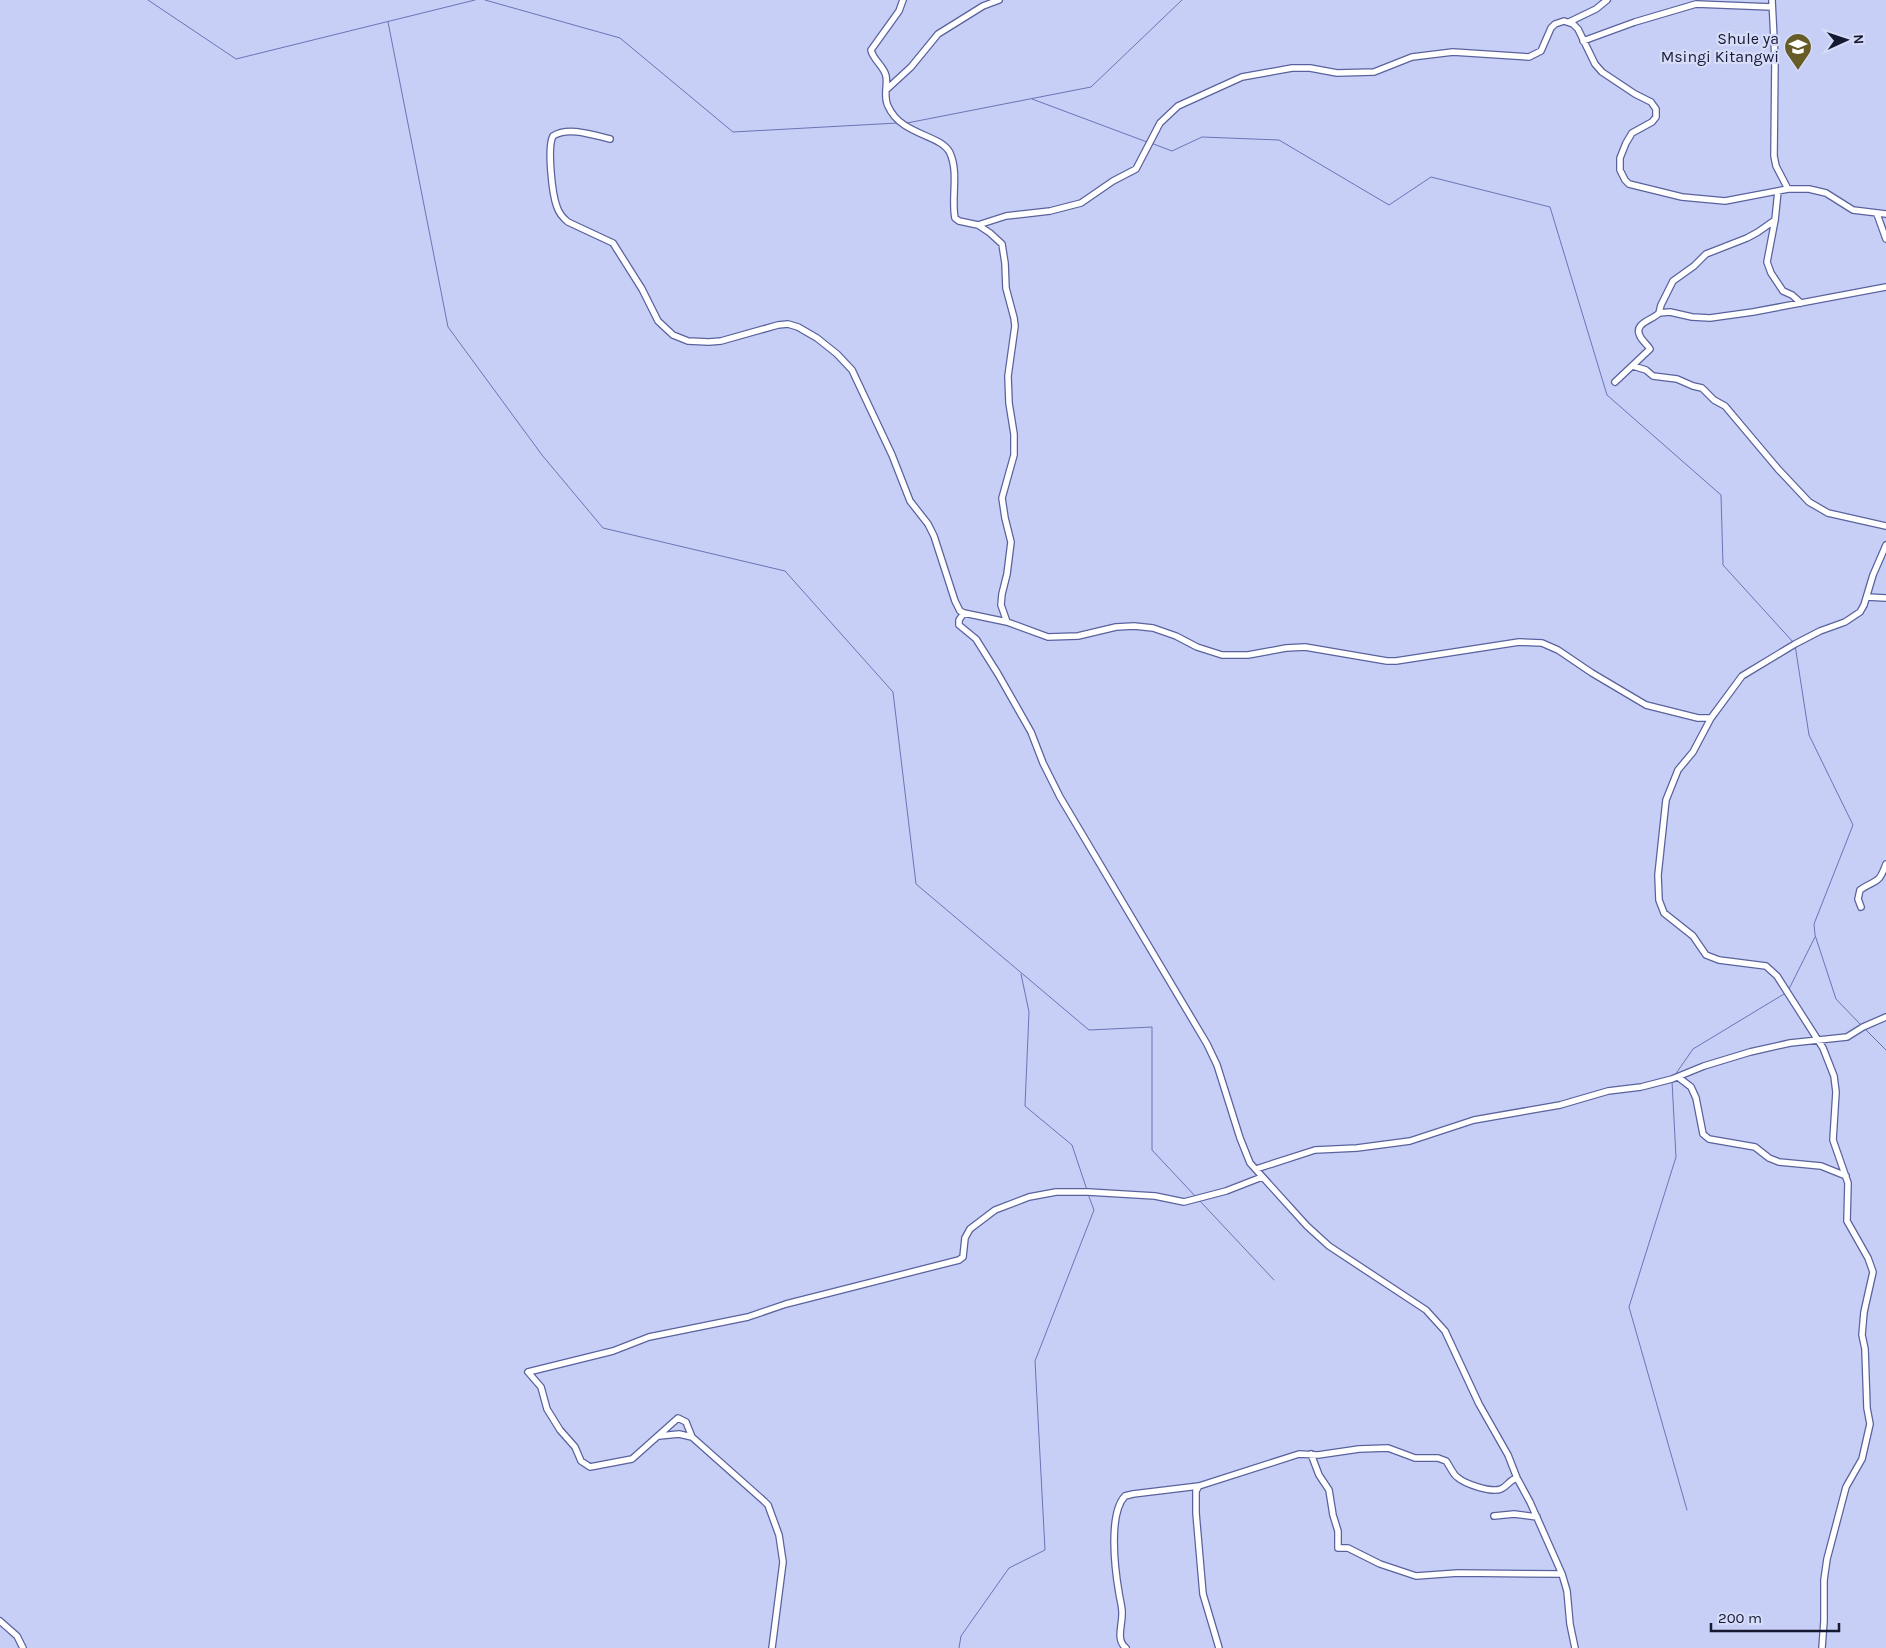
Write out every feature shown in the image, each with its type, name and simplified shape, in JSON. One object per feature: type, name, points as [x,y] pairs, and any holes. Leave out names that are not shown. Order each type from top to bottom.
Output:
[{"type":"street","points":[[902,0],[895,17],[871,50],[885,73],[885,99],[899,121],[918,133],[943,144],[950,152],[953,169],[954,218],[978,225],[1002,244],[1006,288],[1015,326],[1008,376],[1009,403],[1014,434],[1014,455],[1002,498],[1011,542],[1001,605],[1007,622]]},
{"type":"street","points":[[886,90],[911,67],[942,31],[984,6],[999,0]]},
{"type":"street","points":[[1569,22],[1607,0]]},
{"type":"street","points":[[1583,41],[1635,22],[1696,4],[1772,3],[1775,67],[1774,156],[1776,166],[1788,189]]},
{"type":"street","points":[[978,225],[1006,216],[1050,211],[1080,203],[1136,168],[1160,123],[1178,106],[1242,77],[1304,67],[1337,73],[1374,72],[1412,57],[1453,52],[1529,57],[1541,51],[1551,28],[1555,24],[1564,21],[1569,22],[1578,29],[1595,64],[1602,72],[1650,102],[1656,109],[1656,117],[1652,122],[1632,133],[1620,158],[1620,170],[1625,180],[1630,184],[1644,189],[1682,196],[1725,201],[1788,189],[1809,189],[1820,191],[1853,210],[1886,214]]},
{"type":"street","points":[[610,139],[568,131],[557,133],[553,136],[549,148],[553,189],[557,208],[562,217],[568,222],[613,243],[624,258],[658,321],[673,335],[688,341],[721,341],[788,324],[798,327],[817,338],[845,362],[857,380],[873,419],[892,455],[910,501],[931,530],[954,601],[960,611],[1007,622],[1048,637],[1078,636],[1116,627],[1153,628],[1213,653],[1234,656],[1305,647],[1396,661],[1519,642],[1542,643],[1558,650],[1646,705],[1698,718],[1711,718]]},
{"type":"street","points":[[1778,191],[1768,266],[1775,281],[1783,291],[1792,295],[1801,303]]},
{"type":"street","points":[[1877,214],[1886,239]]},
{"type":"street","points":[[1659,313],[1673,281],[1694,266],[1706,254],[1746,238],[1775,220]]},
{"type":"street","points":[[1615,382],[1650,349],[1640,337],[1638,331],[1640,327],[1659,313],[1670,312],[1692,317],[1710,318],[1886,287]]},
{"type":"street","points":[[1633,366],[1646,370],[1653,376],[1677,379],[1702,388],[1714,400],[1725,406],[1795,488],[1820,509],[1842,517],[1886,526]]},
{"type":"street","points":[[1822,1648],[1824,1580],[1827,1559],[1846,1487],[1862,1458],[1870,1424],[1867,1408],[1865,1349],[1862,1335],[1864,1312],[1873,1272],[1868,1258],[1847,1221],[1848,1189],[1846,1176],[1833,1140],[1836,1092],[1834,1076],[1823,1048],[1777,976],[1766,966],[1728,962],[1706,955],[1693,936],[1664,912],[1659,900],[1658,875],[1666,800],[1678,770],[1694,752],[1711,718],[1742,676],[1795,644],[1860,612],[1886,545]]},
{"type":"street","points":[[1867,597],[1886,598]]},
{"type":"street","points":[[964,613],[959,620],[959,625],[976,639],[998,674],[1032,732],[1043,763],[1060,797],[1207,1044],[1220,1074],[1250,1163],[1307,1226],[1329,1246],[1410,1298],[1436,1320],[1445,1331],[1479,1404],[1508,1455],[1562,1574],[1567,1590],[1570,1624],[1575,1648]]},
{"type":"street","points":[[1861,907],[1858,899],[1860,890],[1879,880],[1886,864]]},
{"type":"street","points":[[1256,1169],[1315,1150],[1357,1148],[1410,1141],[1474,1120],[1560,1105],[1608,1091],[1641,1087],[1750,1052],[1790,1043],[1847,1037],[1863,1027],[1886,1017]]},
{"type":"street","points":[[1678,1076],[1691,1087],[1696,1098],[1703,1134],[1709,1140],[1749,1145],[1779,1162],[1821,1166],[1846,1176]]},
{"type":"street","points":[[772,1648],[783,1562],[779,1535],[775,1523],[768,1505],[761,1497],[692,1437],[686,1422],[678,1418],[635,1457],[596,1467],[586,1466],[581,1461],[575,1448],[560,1430],[548,1409],[541,1386],[528,1372],[613,1351],[649,1337],[748,1316],[786,1304],[959,1260],[963,1256],[965,1238],[970,1229],[995,1210],[1029,1197],[1056,1192],[1088,1192],[1155,1196],[1184,1202],[1226,1191],[1262,1177]]},
{"type":"street","points":[[658,1436],[679,1434],[692,1437]]},
{"type":"street","points":[[1123,1647],[1120,1640],[1122,1613],[1114,1543],[1117,1508],[1125,1496],[1200,1486],[1299,1454],[1318,1455],[1359,1449],[1388,1448],[1415,1458],[1442,1459],[1449,1464],[1456,1476],[1487,1490],[1503,1489],[1510,1480],[1517,1478]]},
{"type":"street","points":[[1310,1454],[1319,1475],[1329,1490],[1338,1531],[1338,1548],[1348,1548],[1380,1564],[1416,1576],[1458,1573],[1562,1574]]},
{"type":"street","points":[[1200,1486],[1196,1491],[1196,1513],[1202,1594],[1219,1648]]},
{"type":"street","points":[[1494,1516],[1514,1514],[1537,1517]]},
{"type":"street","points":[[0,1621],[16,1636],[23,1648]]},
{"type":"waterway","points":[[148,0],[236,59],[475,0]]},
{"type":"waterway","points":[[485,0],[620,38],[733,132],[898,123]]},
{"type":"waterway","points":[[907,123],[1091,87],[1182,0]]},
{"type":"waterway","points":[[388,22],[448,327],[542,455],[603,528],[785,571],[893,692],[916,884],[1089,1030],[1152,1027],[1152,1150],[1196,1197]]},
{"type":"waterway","points":[[1032,99],[1147,142]]},
{"type":"waterway","points":[[1151,143],[1172,151],[1202,137],[1279,140],[1389,205],[1431,177],[1550,207],[1607,395],[1721,495],[1723,565],[1793,642]]},
{"type":"waterway","points":[[1795,645],[1809,735],[1853,825],[1814,924],[1815,935],[1836,999],[1861,1025]]},
{"type":"waterway","points":[[1789,989],[1815,937]]},
{"type":"waterway","points":[[1021,974],[1029,1012],[1025,1106],[1072,1145],[1087,1190]]},
{"type":"waterway","points":[[1675,1075],[1693,1049],[1784,994]]},
{"type":"waterway","points":[[1865,1029],[1886,1050]]},
{"type":"waterway","points":[[1672,1081],[1676,1157],[1629,1307],[1687,1510]]},
{"type":"waterway","points":[[959,1648],[961,1636],[1009,1568],[1045,1550],[1035,1361],[1094,1210],[1088,1194]]},
{"type":"waterway","points":[[1199,1200],[1274,1280]]},
{"type":"place","name":"Shule ya Msingi Kitangwi","points":[[1798,71]]}]
